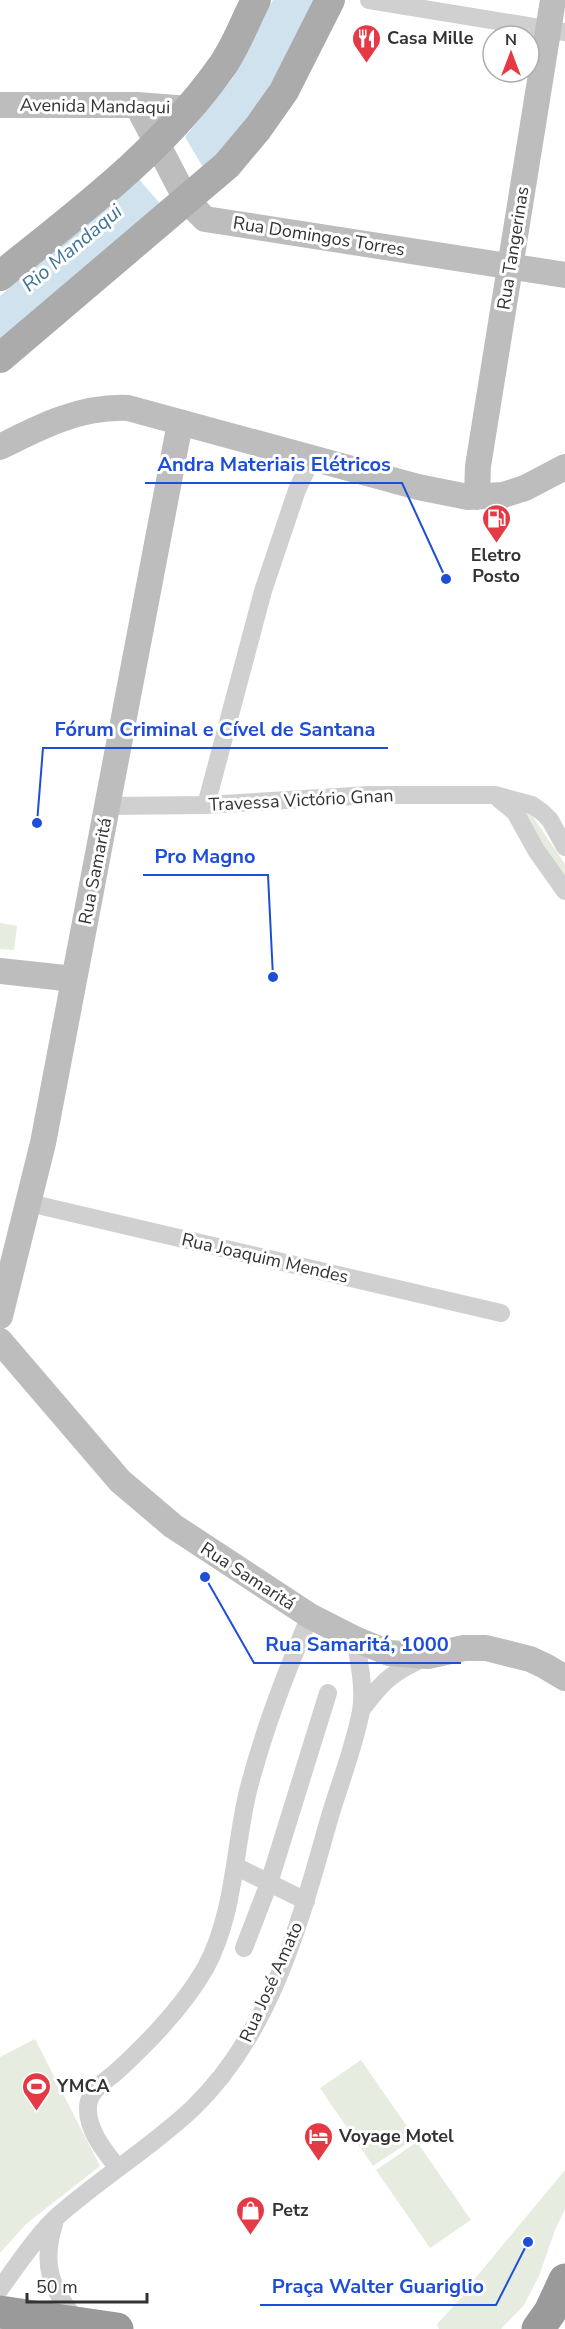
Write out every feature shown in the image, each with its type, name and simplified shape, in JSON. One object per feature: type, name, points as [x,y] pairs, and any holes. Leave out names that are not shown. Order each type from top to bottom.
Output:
[{"type":"highway","points":[[538,2329],[550,2312],[565,2280]]},
{"type":"highway","points":[[0,2312],[117,2329]]},
{"type":"main road","points":[[0,276],[156,144],[189,109],[222,67],[256,0]]},
{"type":"main road","points":[[0,358],[227,165],[278,100],[330,0]]},
{"type":"street","points":[[369,0],[557,30]]},
{"type":"street","name":"Rua Tangerinas","points":[[477,497],[478,466],[510,266],[557,30],[553,0]]},
{"type":"street","name":"Avenida Mandaqui","points":[[0,105],[137,105],[189,109]]},
{"type":"street","name":"Rua Domingos Torres","points":[[137,105],[187,201],[205,219],[565,275]]},
{"type":"street","points":[[0,447],[43,425],[106,407],[128,408],[418,487],[477,497],[503,495],[525,488],[565,467]]},
{"type":"street","name":"Rua Samaritá","points":[[0,1316],[3,1291],[29,1203],[43,1143],[180,423]]},
{"type":"street","points":[[206,805],[263,591],[284,535],[297,490],[312,458]]},
{"type":"street","name":"Travessa Victório Gnan","points":[[107,806],[206,805],[369,795],[495,795],[532,805],[542,812],[550,820],[565,847]]},
{"type":"street","points":[[495,795],[515,812],[536,850],[565,891]]},
{"type":"street","points":[[0,971],[74,979]]},
{"type":"street","name":"Rua Joaquim Mendes","points":[[29,1203],[501,1313]]},
{"type":"street","name":"Rua Samaritá","points":[[0,1341],[120,1481],[173,1526],[310,1616],[389,1653],[428,1656],[464,1648],[486,1648],[530,1659],[565,1678]]},
{"type":"street","points":[[117,2167],[99,2143],[89,2123],[87,2106],[92,2093],[131,2059],[196,1984],[216,1948],[229,1901],[248,1793],[264,1734],[277,1695],[310,1616]]},
{"type":"street","name":"Rua José Amato","points":[[355,1639],[359,1661],[362,1710]]},
{"type":"street","name":"Rua José Amato","points":[[0,2289],[56,2217],[117,2167],[152,2143],[194,2107],[248,2040],[280,1971],[306,1901],[362,1710],[381,1684],[394,1672],[428,1656]]},
{"type":"street","points":[[244,1948],[269,1883],[328,1693]]},
{"type":"street","points":[[235,1866],[306,1901]]},
{"type":"street","points":[[56,2217],[48,2248],[52,2283],[61,2302],[79,2323]]},
{"type":"shaded area","points":[[519,811],[529,811],[565,864],[565,878]]},
{"type":"shaded area","points":[[0,923],[17,926],[14,950],[0,949]]},
{"type":"shaded area","name":"YMCA","points":[[35,2039],[100,2166],[26,2224],[0,2253],[0,2057]]},
{"type":"shaded area","points":[[361,2060],[415,2138],[373,2166],[320,2088]]},
{"type":"shaded area","points":[[417,2142],[471,2220],[430,2248],[376,2170]]},
{"type":"shaded area","points":[[565,2170],[565,2209],[539,2276],[524,2305],[501,2329],[439,2329],[437,2324],[464,2295],[463,2293]]},
{"type":"water","points":[[273,0],[318,0],[294,50],[229,144],[203,167],[185,137],[232,79]]},
{"type":"water","name":"Rio Mandaqui","points":[[137,177],[163,207],[0,340],[0,296]]},
{"type":"place","name":"Casa Mille","points":[[366,64]]},
{"type":"place","name":"Eletro Posto","points":[[496,544]]},
{"type":"place","name":"Andra Materiais Elétricos","points":[[446,579]]},
{"type":"place","name":"Fórum Criminal e Cível de Santana","points":[[37,823]]},
{"type":"place","name":"Pro Magno","points":[[273,977]]},
{"type":"place","name":"Rua Samaritá, 1000","points":[[205,1577]]},
{"type":"place","name":"YMCA","points":[[36,2112]]},
{"type":"place","name":"Voyage Motel","points":[[318,2162]]},
{"type":"place","name":"Petz","points":[[251,2236]]},
{"type":"place","name":"Praça Walter Guariglio","points":[[528,2242]]}]
